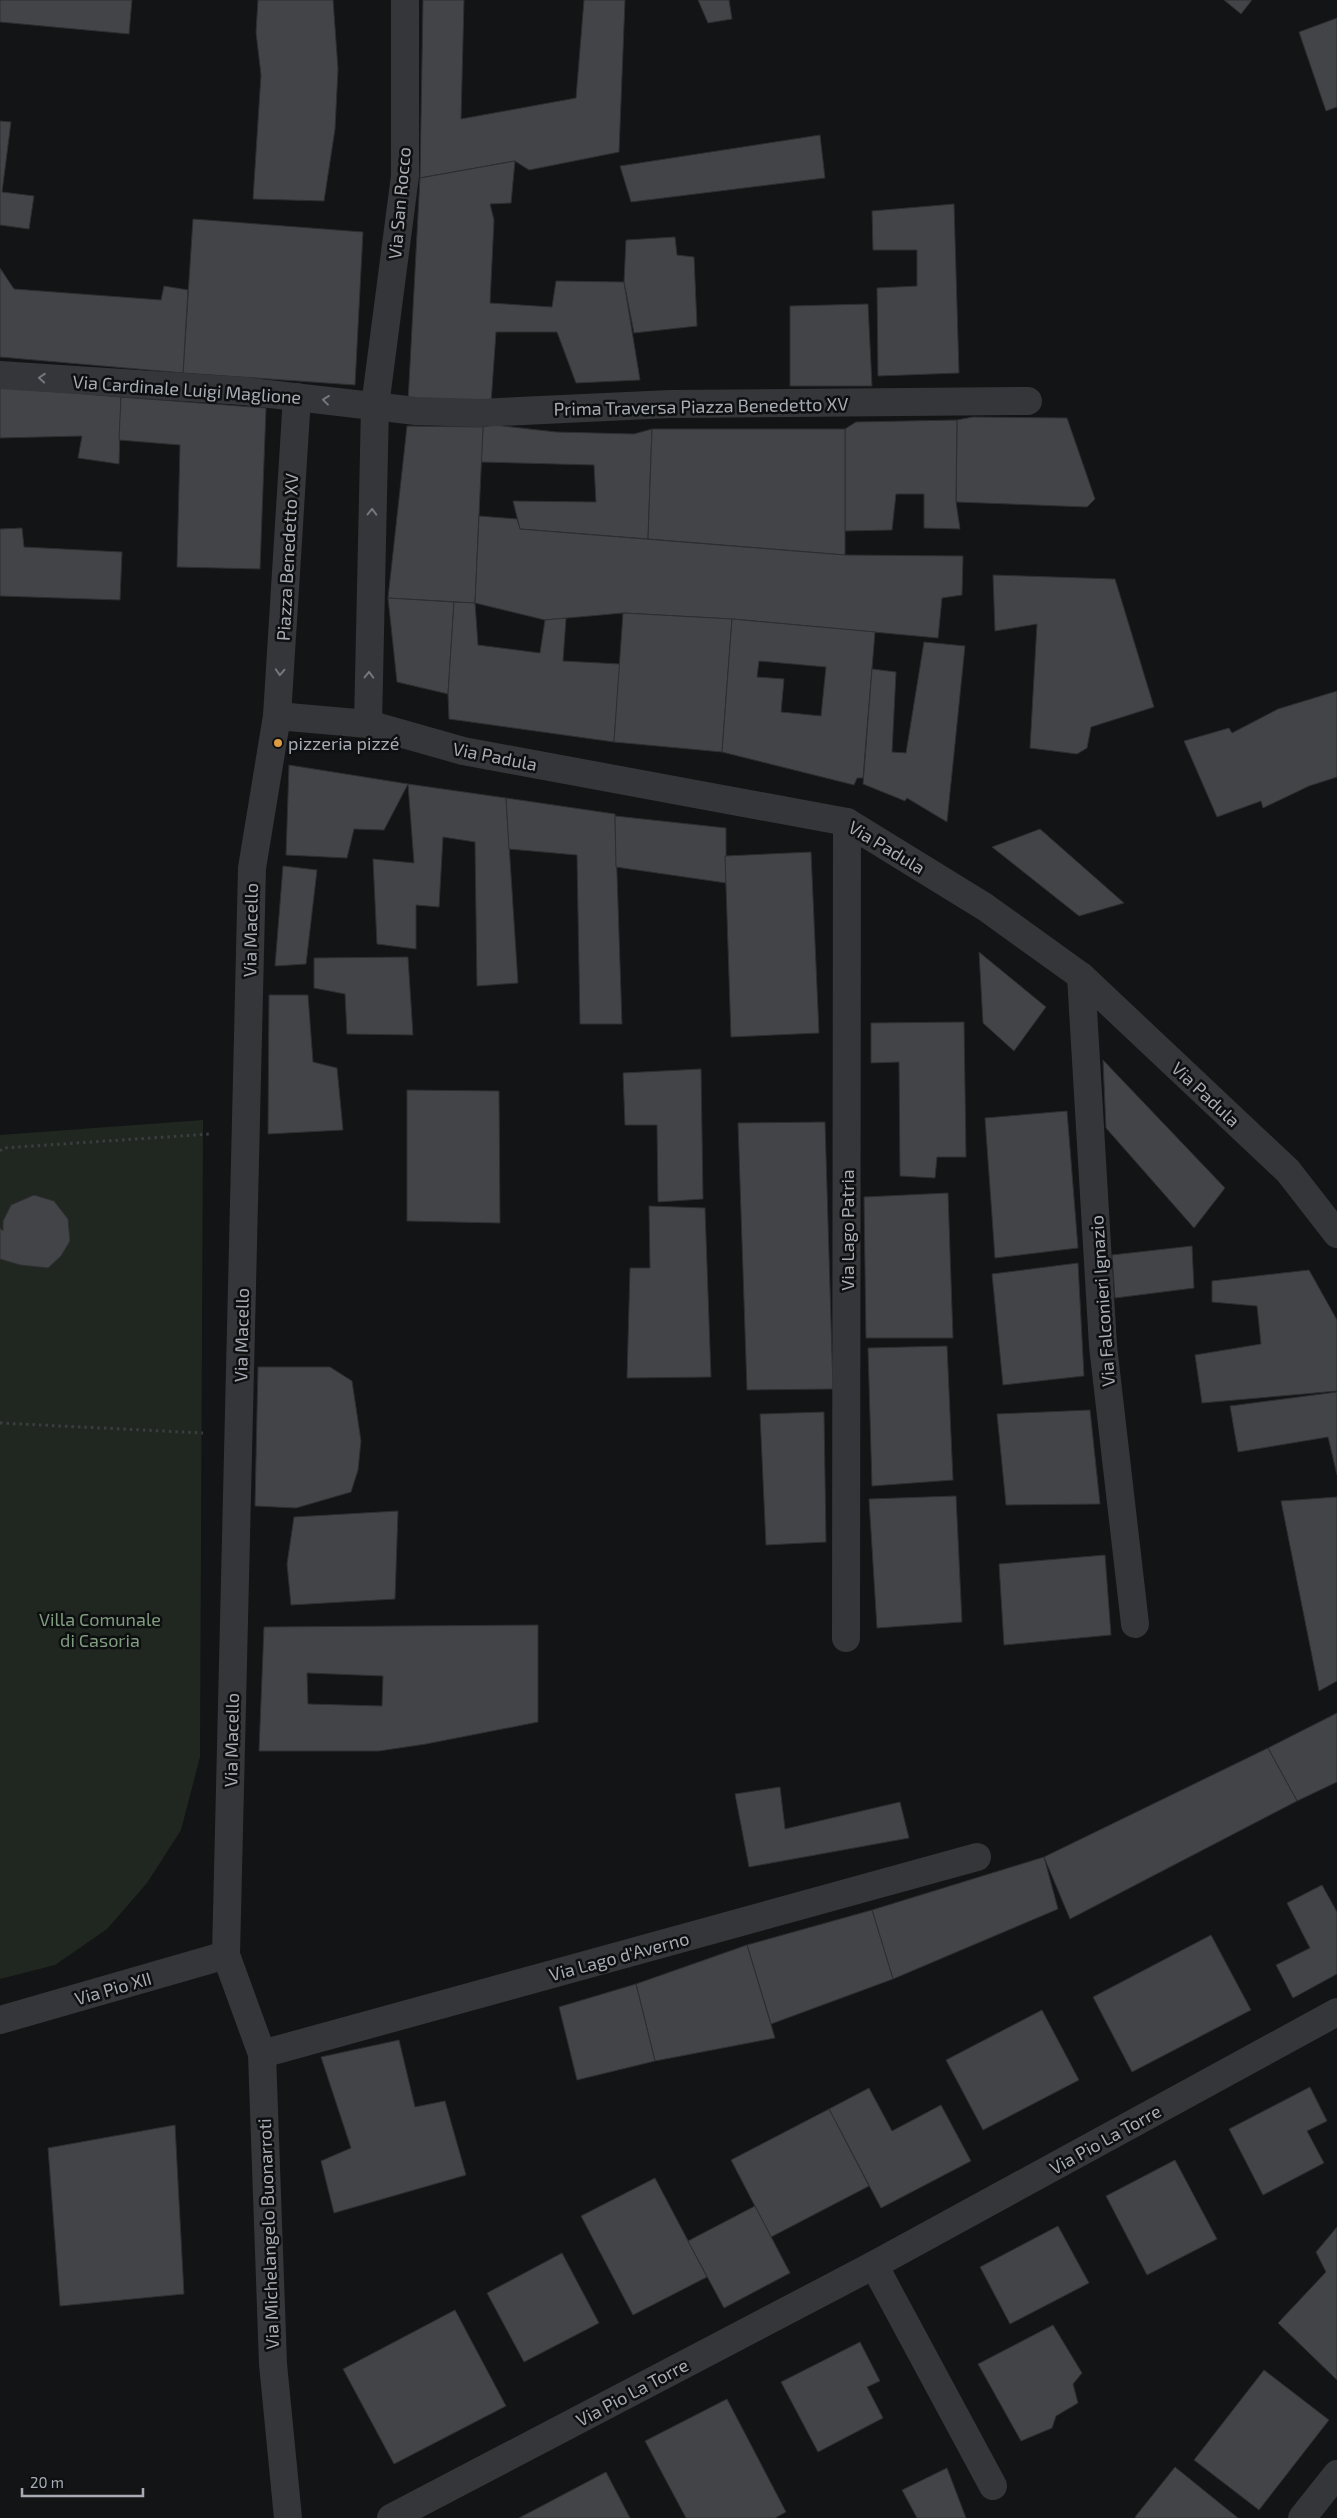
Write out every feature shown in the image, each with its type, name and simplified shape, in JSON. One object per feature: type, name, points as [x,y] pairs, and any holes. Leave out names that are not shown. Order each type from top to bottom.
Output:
[{"type":"street","name":"Via San Rocco","points":[[374,406],[405,176],[405,0]]},
{"type":"street","name":"Via Cardinale Luigi Maglione","points":[[0,375],[243,391],[374,406]]},
{"type":"street","name":"Piazza Benedetto XV","points":[[278,716],[297,397]]},
{"type":"street","name":"Prima Traversa Piazza Benedetto XV","points":[[374,406],[416,411],[479,413],[670,404],[1028,401]]},
{"type":"street","points":[[368,724],[374,406]]},
{"type":"street","name":"Via Padula","points":[[278,716],[368,724],[463,751],[847,822],[984,907],[1081,976],[1288,1171],[1337,1234]]},
{"type":"street","name":"Via Macello","points":[[226,1955],[252,868],[278,716]]},
{"type":"street","name":"Via Lago Patria","points":[[846,1638],[847,822]]},
{"type":"street","name":"Via Falconieri Ignazio","points":[[1081,976],[1103,1346],[1135,1624]]},
{"type":"street","name":"Via Lago d'Averno","points":[[262,2054],[977,1857]]},
{"type":"street","name":"Via Pio XII","points":[[0,2020],[226,1955]]},
{"type":"street","name":"Via Michelangelo Buonarroti","points":[[226,1955],[262,2054],[273,2364],[288,2518]]},
{"type":"street","name":"Via Pio La Torre","points":[[391,2518],[874,2265],[1337,2012]]},
{"type":"street","points":[[874,2265],[993,2486]]},
{"type":"street","points":[[1302,2518],[1337,2474]]},
{"type":"path","points":[[0,1151],[3,1148],[246,1133]]},
{"type":"path","points":[[0,1423],[238,1435]]},
{"type":"green space","name":"Villa Comunale di Casoria","points":[[203,1120],[200,1757],[181,1830],[147,1883],[107,1929],[55,1965],[0,1979],[0,1135]]},
{"type":"building","points":[[0,0],[132,0],[129,34],[0,22]]},
{"type":"building","points":[[258,0],[333,0],[338,69],[335,129],[324,201],[253,199],[261,75],[256,32]]},
{"type":"building","points":[[423,0],[464,0],[461,119],[576,98],[584,0],[625,0],[619,152],[529,170],[515,161],[420,178]]},
{"type":"building","points":[[698,0],[729,0],[732,19],[708,23]]},
{"type":"building","points":[[1224,0],[1252,0],[1241,14]]},
{"type":"building","points":[[1337,18],[1337,107],[1326,111],[1299,32]]},
{"type":"building","points":[[0,121],[11,122],[2,192],[34,196],[29,229],[0,225]]},
{"type":"building","points":[[820,135],[825,178],[631,202],[620,166]]},
{"type":"building","points":[[515,161],[511,203],[490,204],[494,220],[490,303],[552,307],[556,281],[624,282],[640,380],[576,383],[557,332],[496,332],[491,403],[408,402],[420,178]]},
{"type":"building","points":[[954,204],[959,373],[878,376],[877,288],[917,286],[917,250],[873,250],[872,211]]},
{"type":"building","points":[[193,219],[363,232],[355,385],[183,373]]},
{"type":"building","points":[[675,237],[677,255],[694,257],[697,326],[634,333],[624,282],[626,240]]},
{"type":"building","points":[[0,268],[14,289],[161,300],[164,286],[188,290],[183,373],[0,357]]},
{"type":"building","points":[[868,304],[872,386],[790,386],[790,306]]},
{"type":"building","points":[[0,387],[121,397],[119,464],[78,458],[82,436],[0,438]]},
{"type":"building","points":[[121,397],[266,408],[260,569],[177,567],[180,445],[119,440]]},
{"type":"building","points":[[973,417],[1067,418],[1095,499],[1087,507],[956,502],[957,420]]},
{"type":"building","points":[[957,420],[956,502],[960,529],[924,528],[924,494],[896,494],[892,530],[845,531],[845,429],[856,422]]},
{"type":"building","points":[[494,425],[556,432],[634,434],[652,429],[648,539],[520,529],[513,501],[596,502],[594,465],[481,462],[483,427]]},
{"type":"building","points":[[407,426],[483,427],[475,603],[388,598]]},
{"type":"building","points":[[652,429],[845,429],[845,555],[648,539]]},
{"type":"building","points":[[479,516],[517,519],[520,529],[845,555],[963,556],[962,595],[942,598],[938,638],[732,619],[623,613],[545,620],[475,603]]},
{"type":"building","points":[[22,528],[24,547],[122,552],[120,600],[0,596],[0,529]]},
{"type":"building","points":[[993,575],[1115,579],[1154,707],[1091,727],[1087,748],[1077,754],[1030,748],[1037,624],[995,631]]},
{"type":"building","points":[[388,598],[454,602],[448,694],[397,682]]},
{"type":"building","points":[[454,602],[475,603],[478,645],[540,653],[545,620],[566,618],[563,661],[620,664],[614,742],[449,719],[448,694]]},
{"type":"building","points":[[623,613],[732,619],[722,752],[614,742]]},
{"type":"building","points":[[732,619],[875,632],[863,778],[857,778],[854,785],[722,752]],"holes":[[[759,661],[826,667],[821,716],[781,712],[784,679],[757,677]]]},
{"type":"building","points":[[924,642],[965,646],[947,822],[907,798],[905,801],[863,784],[872,669],[896,672],[892,752],[906,753]]},
{"type":"building","points":[[1337,691],[1337,777],[1309,786],[1263,808],[1261,801],[1217,817],[1184,741],[1229,728],[1232,733],[1278,709]]},
{"type":"building","points":[[289,765],[408,784],[384,830],[354,829],[347,858],[286,855]]},
{"type":"building","points":[[408,784],[506,798],[518,983],[477,986],[475,842],[443,837],[439,907],[416,905],[416,949],[377,944],[373,859],[414,863]]},
{"type":"building","points":[[506,798],[615,814],[622,1024],[580,1024],[577,855],[509,849]]},
{"type":"building","points":[[615,816],[726,828],[726,883],[616,867]]},
{"type":"building","points":[[1040,829],[1124,903],[1079,916],[992,847]]},
{"type":"building","points":[[811,852],[819,1033],[731,1037],[725,856]]},
{"type":"building","points":[[283,866],[317,870],[306,964],[275,966]]},
{"type":"building","points":[[979,952],[1046,1007],[1014,1051],[983,1023]]},
{"type":"building","points":[[408,957],[413,1035],[347,1034],[345,994],[314,988],[314,958]]},
{"type":"building","points":[[269,995],[308,995],[313,1062],[337,1068],[343,1130],[268,1134]]},
{"type":"building","points":[[964,1022],[966,1157],[937,1157],[935,1178],[900,1176],[899,1062],[871,1063],[871,1023]]},
{"type":"building","points":[[1103,1060],[1225,1188],[1194,1228],[1106,1128]]},
{"type":"building","points":[[701,1069],[703,1199],[658,1202],[657,1125],[625,1125],[623,1073]]},
{"type":"building","points":[[407,1090],[499,1091],[500,1223],[407,1221]]},
{"type":"building","points":[[1067,1111],[1078,1248],[995,1258],[985,1118]]},
{"type":"building","points":[[825,1122],[833,1389],[747,1390],[738,1123]]},
{"type":"building","points":[[948,1193],[953,1338],[866,1338],[864,1197]]},
{"type":"building","points":[[34,1195],[54,1201],[68,1219],[70,1241],[61,1256],[48,1268],[20,1265],[0,1259],[0,1228],[3,1231],[3,1221],[11,1205]]},
{"type":"building","points":[[649,1206],[705,1208],[711,1377],[627,1378],[630,1268],[650,1268]]},
{"type":"building","points":[[1192,1246],[1194,1288],[1115,1298],[1112,1255]]},
{"type":"building","points":[[1078,1263],[1084,1376],[1003,1385],[992,1274]]},
{"type":"building","points":[[1309,1270],[1337,1320],[1337,1391],[1202,1403],[1195,1355],[1261,1344],[1257,1306],[1212,1302],[1212,1281]]},
{"type":"building","points":[[947,1346],[953,1480],[872,1486],[868,1348]]},
{"type":"building","points":[[258,1367],[330,1367],[352,1381],[361,1441],[358,1470],[351,1492],[296,1508],[255,1506]]},
{"type":"building","points":[[1337,1392],[1337,1475],[1328,1437],[1238,1452],[1230,1406]]},
{"type":"building","points":[[1090,1410],[1100,1504],[1006,1505],[997,1414]]},
{"type":"building","points":[[824,1412],[826,1542],[766,1545],[760,1414]]},
{"type":"building","points":[[956,1496],[962,1622],[877,1628],[869,1499]]},
{"type":"building","points":[[1337,1497],[1337,1681],[1319,1691],[1281,1501]]},
{"type":"building","points":[[398,1511],[395,1599],[291,1605],[287,1564],[294,1517]]},
{"type":"building","points":[[1105,1555],[1111,1635],[1004,1645],[999,1564]]},
{"type":"building","points":[[538,1625],[538,1722],[426,1744],[379,1751],[259,1751],[264,1627]],"holes":[[[307,1673],[383,1676],[382,1706],[308,1704]]]},
{"type":"building","points":[[1337,1713],[1337,1782],[1297,1801],[1268,1748]]},
{"type":"building","points":[[1268,1748],[1297,1801],[1070,1919],[1044,1857]]},
{"type":"building","points":[[780,1787],[785,1829],[900,1802],[909,1838],[749,1867],[735,1794]]},
{"type":"building","points":[[1044,1857],[1058,1909],[893,1979],[872,1910]]},
{"type":"building","points":[[1322,1885],[1337,1912],[1337,1974],[1293,1998],[1276,1965],[1310,1948],[1287,1903]]},
{"type":"building","points":[[872,1910],[893,1979],[771,2024],[747,1945]]},
{"type":"building","points":[[1211,1935],[1251,2010],[1132,2072],[1093,1997]]},
{"type":"building","points":[[747,1945],[775,2038],[655,2061],[636,1984]]},
{"type":"building","points":[[636,1984],[655,2061],[577,2080],[559,2007]]},
{"type":"building","points":[[1042,2010],[1079,2080],[983,2130],[946,2060]]},
{"type":"building","points":[[399,2040],[415,2107],[445,2101],[466,2175],[334,2213],[321,2161],[351,2148],[321,2057]]},
{"type":"building","points":[[1310,2087],[1327,2121],[1307,2131],[1324,2163],[1263,2195],[1229,2129]]},
{"type":"building","points":[[869,2088],[892,2131],[941,2105],[971,2161],[881,2208],[829,2109]]},
{"type":"building","points":[[829,2109],[869,2186],[771,2237],[731,2160]]},
{"type":"building","points":[[175,2125],[184,2294],[60,2306],[48,2148]]},
{"type":"building","points":[[1175,2160],[1217,2239],[1147,2275],[1106,2196]]},
{"type":"building","points":[[655,2178],[707,2277],[633,2315],[581,2216]]},
{"type":"building","points":[[755,2206],[790,2273],[724,2308],[688,2241]]},
{"type":"building","points":[[1058,2226],[1089,2283],[1010,2324],[980,2267]]},
{"type":"building","points":[[1337,2227],[1337,2380],[1278,2323],[1326,2272],[1316,2252]]},
{"type":"building","points":[[562,2253],[599,2323],[524,2362],[487,2293]]},
{"type":"building","points":[[455,2310],[506,2406],[394,2464],[343,2369]]},
{"type":"building","points":[[1053,2325],[1082,2373],[1073,2384],[1078,2403],[1056,2416],[1052,2428],[1021,2441],[978,2364]]},
{"type":"building","points":[[860,2342],[880,2381],[867,2387],[883,2418],[818,2452],[781,2382]]},
{"type":"building","points":[[1264,2370],[1329,2420],[1259,2510],[1194,2460]]},
{"type":"building","points":[[727,2399],[786,2512],[775,2518],[686,2518],[645,2441]]},
{"type":"building","points":[[1175,2467],[1238,2518],[1135,2517]]},
{"type":"building","points":[[947,2468],[966,2518],[917,2518],[902,2490]]},
{"type":"building","points":[[606,2472],[630,2518],[519,2518]]},
{"type":"place","name":"pizzeria pizzé","points":[[278,743]]}]
